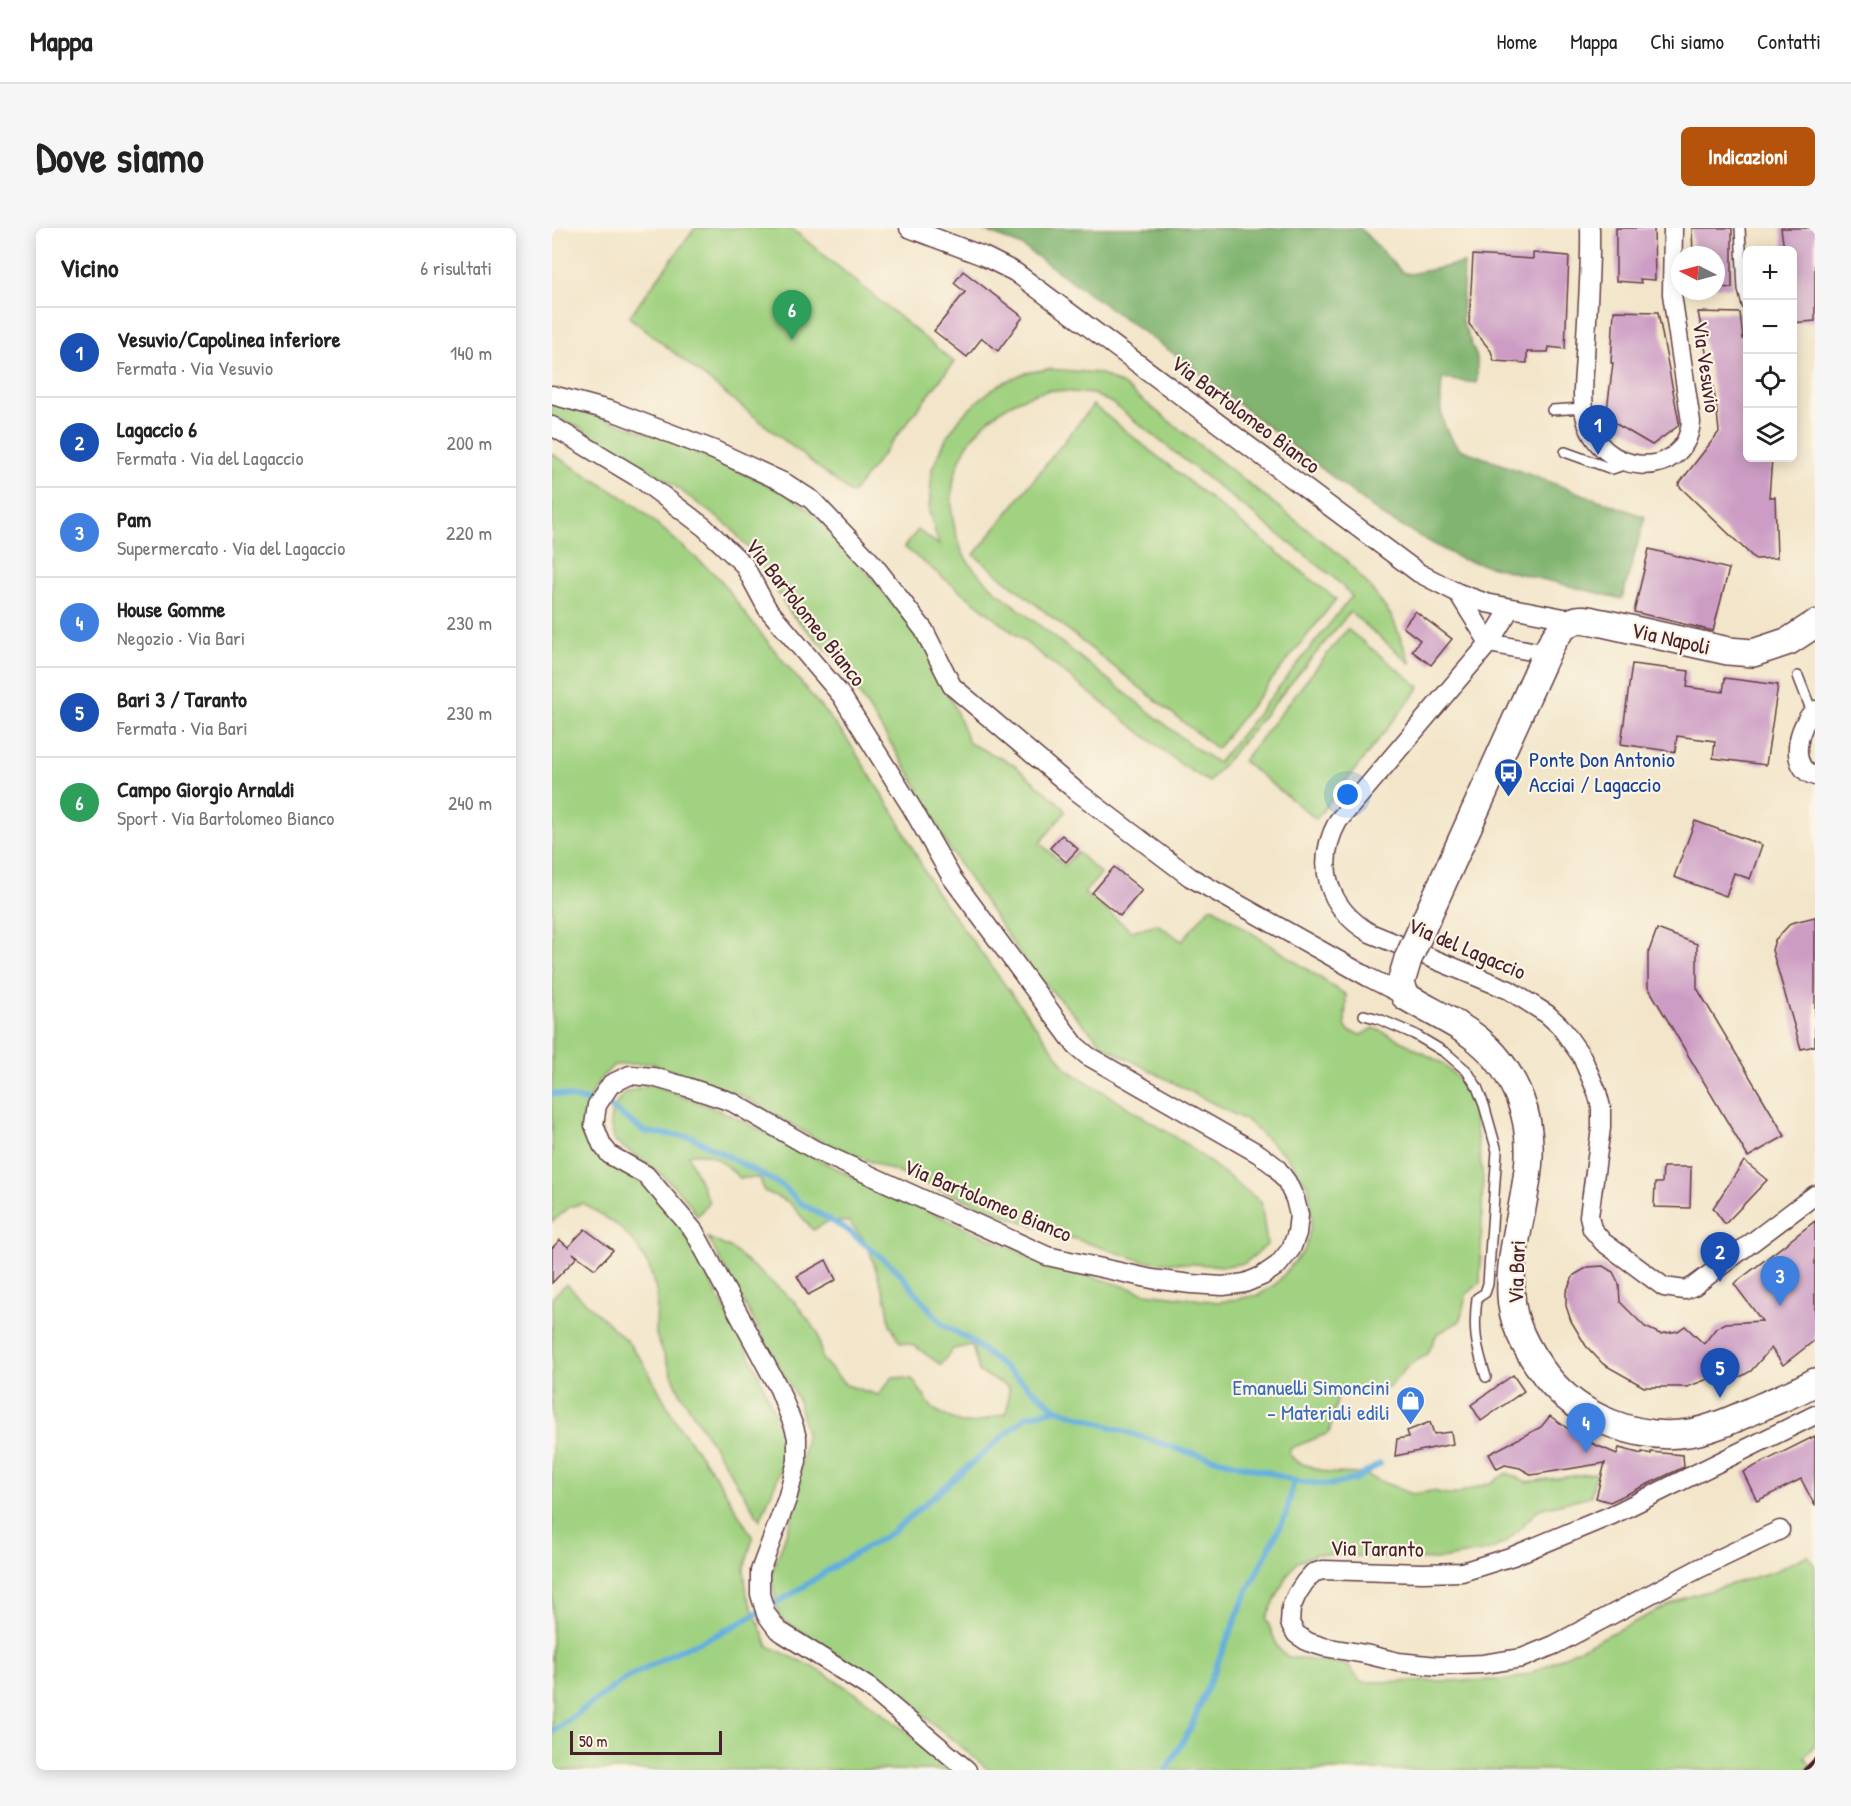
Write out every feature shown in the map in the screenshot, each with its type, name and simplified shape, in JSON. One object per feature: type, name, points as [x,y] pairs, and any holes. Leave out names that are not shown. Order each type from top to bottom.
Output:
[{"type":"street","name":"Via Bartolomeo Bianco","points":[[909,228],[983,256],[1015,272],[1419,573],[1458,593],[1510,609],[1574,620]]},
{"type":"street","name":"Via Vesuvio","points":[[1590,228],[1584,408],[1587,424],[1595,441],[1604,450],[1624,461],[1644,465],[1666,460],[1683,446],[1692,422],[1672,294],[1673,228]]},
{"type":"street","points":[[552,395],[612,411],[714,450],[787,484],[812,500],[873,564],[924,630],[952,686],[1075,790],[1190,877],[1405,996]]},
{"type":"street","name":"Via Bartolomeo Bianco","points":[[552,426],[642,480],[705,527],[744,565],[767,608],[841,695],[912,808],[951,878],[1076,1046],[1088,1056],[1259,1154],[1276,1167],[1296,1198],[1299,1215],[1292,1249],[1278,1265],[1262,1276],[1245,1283],[1223,1286],[1152,1279],[1047,1256],[814,1150],[732,1102],[687,1087],[652,1077],[630,1075],[611,1084],[597,1106],[594,1125],[602,1145],[610,1155],[646,1175],[694,1231],[778,1389],[794,1427],[797,1438],[797,1461],[787,1499],[760,1571],[760,1594],[766,1614],[778,1630],[870,1688],[967,1770]]},
{"type":"street","points":[[1458,593],[1489,643],[1544,658]]},
{"type":"street","name":"Via del Lagaccio","points":[[1510,609],[1489,643],[1338,821],[1329,843],[1326,862],[1336,903],[1356,925],[1370,933],[1509,990],[1547,1014],[1560,1026],[1582,1057],[1601,1107],[1601,1128],[1589,1222],[1596,1236],[1664,1287],[1685,1290],[1704,1279],[1815,1195]]},
{"type":"street","points":[[1405,996],[1401,982],[1408,959],[1544,658],[1557,635],[1574,620]]},
{"type":"street","name":"Via Napoli","points":[[1574,620],[1603,623],[1728,651],[1753,653],[1789,641],[1815,624]]},
{"type":"street","points":[[1814,711],[1801,728],[1798,747],[1801,766],[1807,774],[1815,776]]},
{"type":"street","name":"Via Bari","points":[[1405,996],[1459,1025],[1488,1046],[1506,1070],[1521,1100],[1528,1126],[1530,1162],[1511,1278],[1512,1306],[1530,1354],[1564,1396],[1594,1416],[1623,1427],[1656,1433],[1688,1433],[1740,1416],[1815,1382]]},
{"type":"street","name":"Via Taranto","points":[[1780,1530],[1700,1568],[1554,1645],[1522,1658],[1483,1664],[1438,1666],[1398,1662],[1308,1642],[1296,1634],[1290,1623],[1291,1608],[1297,1594],[1313,1573],[1323,1570],[1462,1572],[1513,1556],[1612,1515],[1815,1414]]},
{"type":"lane","points":[[1740,228],[1743,289],[1746,300]]},
{"type":"lane","points":[[1552,410],[1584,408]]},
{"type":"lane","name":"Via Vesuvio","points":[[1565,452],[1612,469],[1621,466],[1624,461]]},
{"type":"lane","points":[[1798,676],[1814,711]]},
{"type":"lane","points":[[1364,1015],[1414,1034],[1446,1053],[1467,1071],[1485,1105],[1497,1151],[1488,1284],[1485,1293],[1477,1298],[1474,1319],[1476,1347],[1486,1377]]},
{"type":"green space","points":[[695,228],[791,228],[954,362],[852,494],[629,317]]},
{"type":"green space","points":[[979,228],[1360,228],[1402,272],[1410,274],[1464,263],[1462,321],[1477,358],[1477,383],[1442,379],[1441,409],[1444,425],[1460,449],[1645,517],[1622,599],[1461,559],[1383,516],[1177,356],[1022,246]]},
{"type":"green space","points":[[1048,369],[1099,373],[1123,385],[1346,560],[1392,617],[1411,664],[1350,612],[1209,782],[1183,766],[904,547],[918,530],[939,545],[929,512],[932,469],[947,437],[961,417],[981,398],[1000,384],[1025,373]],"holes":[[[1050,390],[1093,394],[1112,403],[1332,576],[1352,596],[1218,763],[1195,748],[996,591],[981,577],[961,549],[953,522],[952,495],[956,470],[966,448],[980,428],[1000,411],[1023,398]]]},
{"type":"green space","points":[[552,402],[662,437],[783,491],[816,515],[899,609],[935,659],[969,743],[1013,764],[1062,806],[1065,812],[1040,843],[1065,866],[1077,852],[1101,874],[1084,893],[1132,931],[1157,924],[1182,941],[1211,906],[1346,995],[1345,1026],[1349,1031],[1361,1035],[1374,1028],[1392,1036],[1442,1063],[1463,1083],[1473,1109],[1483,1178],[1480,1283],[1466,1295],[1460,1321],[1437,1334],[1427,1355],[1410,1364],[1389,1387],[1338,1395],[1329,1433],[1291,1448],[1289,1454],[1297,1462],[1329,1473],[1363,1474],[1412,1494],[1432,1491],[1452,1495],[1490,1483],[1507,1473],[1527,1482],[1596,1473],[1591,1496],[1539,1509],[1505,1543],[1487,1551],[1435,1560],[1316,1554],[1297,1562],[1287,1576],[1266,1618],[1278,1648],[1288,1657],[1347,1665],[1361,1682],[1508,1680],[1529,1674],[1681,1599],[1775,1571],[1808,1555],[1815,1567],[1815,1745],[1804,1757],[1811,1765],[1806,1770],[989,1770],[890,1688],[779,1617],[771,1575],[794,1513],[806,1434],[798,1400],[708,1238],[732,1249],[795,1302],[818,1333],[822,1359],[846,1385],[878,1395],[893,1377],[912,1379],[933,1409],[960,1423],[974,1423],[1007,1413],[1009,1387],[979,1372],[972,1345],[953,1349],[941,1365],[913,1345],[900,1342],[890,1324],[887,1303],[867,1243],[849,1222],[829,1221],[813,1230],[789,1202],[764,1191],[760,1178],[740,1178],[717,1159],[704,1154],[688,1155],[709,1202],[697,1216],[690,1204],[671,1183],[615,1142],[610,1123],[612,1110],[624,1093],[651,1084],[733,1116],[865,1183],[1038,1260],[1146,1293],[1219,1302],[1259,1295],[1276,1284],[1305,1249],[1312,1222],[1309,1187],[1288,1158],[1247,1121],[1105,1047],[1028,966],[950,850],[910,774],[840,663],[791,614],[756,557],[730,527],[668,481],[577,426],[552,417]]},
{"type":"green space","points":[[1093,405],[1336,599],[1217,749],[974,555]]},
{"type":"green space","points":[[552,454],[634,504],[720,579],[749,619],[847,739],[897,818],[934,889],[1068,1070],[1185,1143],[1261,1202],[1267,1245],[1245,1263],[1226,1266],[1143,1261],[1011,1218],[820,1141],[742,1096],[651,1063],[614,1065],[600,1079],[587,1103],[589,1138],[595,1151],[610,1163],[650,1187],[681,1226],[756,1368],[784,1435],[783,1465],[760,1520],[680,1393],[656,1335],[657,1294],[649,1267],[635,1243],[617,1225],[583,1203],[570,1207],[552,1222]]},
{"type":"green space","points":[[1347,629],[1420,687],[1316,819],[1243,761]]},
{"type":"green space","points":[[566,1284],[627,1341],[643,1362],[678,1425],[715,1475],[753,1538],[744,1569],[747,1595],[768,1646],[815,1668],[865,1699],[955,1770],[552,1770],[552,1298]]},
{"type":"building","points":[[1616,228],[1654,228],[1655,280],[1640,279],[1641,283],[1616,281]]},
{"type":"building","points":[[1692,228],[1732,228],[1732,288],[1725,288],[1725,246],[1693,246]]},
{"type":"building","points":[[1781,228],[1815,228],[1815,321],[1797,323],[1797,246],[1783,246]]},
{"type":"building","points":[[1533,253],[1569,256],[1565,349],[1549,347],[1548,352],[1527,352],[1527,363],[1494,361],[1491,351],[1469,324],[1473,255],[1533,259]]},
{"type":"building","points":[[963,271],[1023,317],[998,351],[982,338],[967,357],[934,331],[965,292],[954,283]]},
{"type":"building","points":[[1614,311],[1658,312],[1679,422],[1678,426],[1652,445],[1606,418],[1613,363],[1611,363]]},
{"type":"building","points":[[1698,312],[1740,313],[1743,339],[1743,462],[1772,462],[1769,497],[1775,497],[1777,558],[1755,559],[1678,485],[1719,432],[1716,402]]},
{"type":"building","points":[[1649,549],[1729,569],[1713,631],[1634,612]]},
{"type":"building","points":[[1415,611],[1452,639],[1431,665],[1412,651],[1420,640],[1403,627]]},
{"type":"building","points":[[1632,664],[1689,671],[1687,687],[1723,692],[1725,678],[1778,685],[1766,765],[1713,758],[1715,741],[1677,736],[1675,752],[1621,744]]},
{"type":"building","points":[[1695,821],[1762,845],[1750,879],[1734,873],[1726,896],[1674,877]]},
{"type":"building","points":[[1062,835],[1078,849],[1066,862],[1050,848]]},
{"type":"building","points":[[1114,867],[1142,890],[1120,916],[1092,893]]},
{"type":"building","points":[[1815,917],[1815,1046],[1801,1049],[1772,950],[1775,940],[1791,923]]},
{"type":"building","points":[[1657,929],[1697,944],[1697,988],[1785,1136],[1748,1157],[1648,987],[1648,954]]},
{"type":"building","points":[[1744,1161],[1767,1180],[1725,1224],[1713,1208]]},
{"type":"building","points":[[1663,1167],[1691,1167],[1690,1208],[1654,1207],[1655,1183],[1662,1183]]},
{"type":"building","points":[[1815,1221],[1815,1340],[1783,1365],[1771,1348],[1751,1371],[1742,1376],[1731,1377],[1721,1374],[1687,1387],[1644,1387],[1603,1364],[1586,1346],[1571,1321],[1566,1306],[1566,1292],[1574,1275],[1588,1267],[1603,1266],[1613,1272],[1619,1284],[1620,1302],[1645,1327],[1660,1334],[1678,1331],[1685,1326],[1704,1344],[1716,1328],[1726,1323],[1762,1321],[1734,1284]]},
{"type":"building","points":[[585,1229],[613,1250],[595,1269],[573,1253],[577,1257],[552,1283],[552,1248],[560,1240],[568,1247]]},
{"type":"building","points":[[826,1260],[836,1280],[808,1295],[797,1276]]},
{"type":"building","points":[[1513,1375],[1524,1391],[1481,1421],[1471,1405]]},
{"type":"building","points":[[1550,1416],[1584,1440],[1617,1454],[1619,1448],[1642,1454],[1642,1452],[1651,1454],[1651,1452],[1683,1455],[1684,1467],[1610,1502],[1596,1498],[1605,1463],[1532,1475],[1520,1468],[1505,1465],[1497,1469],[1489,1454],[1541,1427]]},
{"type":"building","points":[[1430,1422],[1434,1434],[1451,1432],[1453,1444],[1395,1456],[1397,1439],[1409,1437],[1407,1431]]},
{"type":"building","points":[[1815,1436],[1815,1506],[1801,1479],[1757,1501],[1743,1472]]},
{"type":"waterway","points":[[552,1093],[609,1106],[645,1132],[692,1137],[783,1186],[799,1202],[849,1231],[898,1271],[942,1324],[970,1340],[1057,1409],[1181,1450],[1294,1481],[1331,1485],[1356,1479],[1380,1464]]},
{"type":"waterway","points":[[552,1732],[625,1679],[678,1651],[721,1633],[792,1594],[891,1533],[1027,1416],[1057,1409]]},
{"type":"waterway","points":[[1166,1770],[1190,1729],[1247,1592],[1286,1515],[1294,1481]]},
{"type":"railway","points":[[1805,1770],[1815,1760]]},
{"type":"place","name":"Campo Giorgio Arnaldi","points":[[792,340]]},
{"type":"place","name":"Vesuvio/Capolinea inferiore","points":[[1598,455]]},
{"type":"place","name":"Ponte Don Antonio Acciai / Lagaccio","points":[[1508,798]]},
{"type":"place","name":"Lagaccio 6","points":[[1720,1282]]},
{"type":"place","name":"Pam","points":[[1780,1306]]},
{"type":"place","name":"Bari 3 / Taranto","points":[[1720,1398]]},
{"type":"place","name":"Emanuelli Simoncini - Materiali edili","points":[[1411,1426]]},
{"type":"place","name":"House Gomme","points":[[1586,1453]]}]
